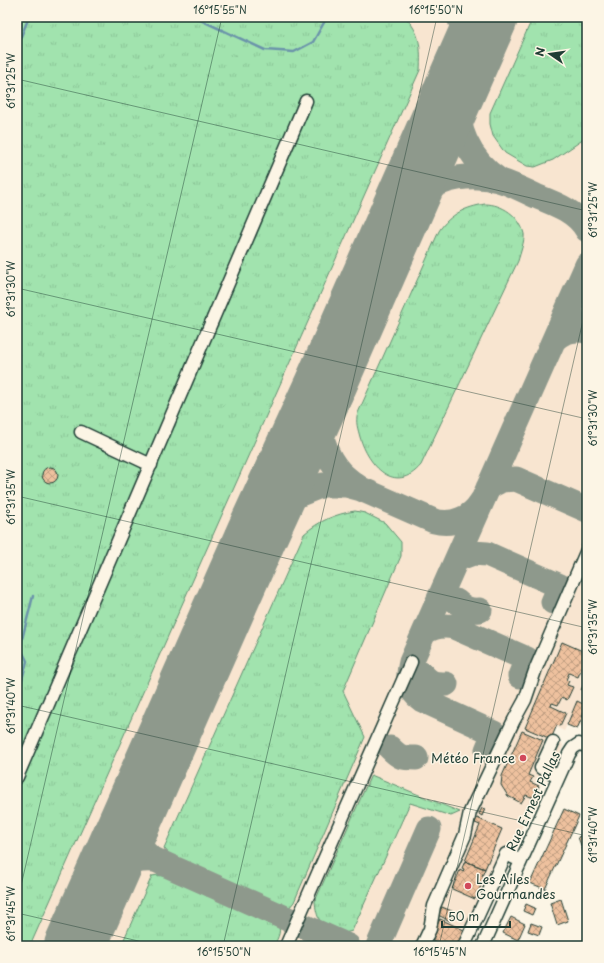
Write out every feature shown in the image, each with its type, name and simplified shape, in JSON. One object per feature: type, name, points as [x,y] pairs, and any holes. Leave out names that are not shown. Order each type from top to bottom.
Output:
[{"type":"street","points":[[17,777],[306,101]]},
{"type":"street","points":[[80,432],[151,465]]},
{"type":"street","points":[[422,946],[430,929],[434,906],[465,835],[470,812],[525,700],[539,661],[587,550]]},
{"type":"street","points":[[286,946],[411,662]]},
{"type":"street","points":[[553,742],[541,768],[559,776]]},
{"type":"street","name":"Rue Ernest Pallas","points":[[483,946],[573,748],[579,744],[587,746]]},
{"type":"street","points":[[464,946],[506,854],[521,861]]},
{"type":"street","points":[[484,903],[499,910]]},
{"type":"shaded area","points":[[17,17],[587,17],[587,729],[579,725],[577,729],[567,725],[564,731],[556,727],[551,739],[562,743],[563,746],[555,766],[548,768],[470,946],[17,946]]},
{"type":"green space","points":[[17,17],[405,17],[417,35],[420,48],[420,70],[30,946],[17,946]]},
{"type":"green space","points":[[533,17],[587,17],[587,137],[553,160],[535,167],[527,166],[505,153],[493,136],[490,124],[490,113]]},
{"type":"green space","points":[[485,204],[498,206],[504,209],[519,222],[524,237],[518,261],[421,465],[411,474],[402,478],[392,477],[384,473],[369,458],[360,437],[357,425],[358,413],[439,231],[448,220],[459,212],[471,207]]},
{"type":"green space","points":[[355,511],[365,513],[385,523],[401,542],[401,556],[343,691],[365,737],[294,902],[289,908],[279,908],[190,867],[169,854],[164,848],[304,534],[315,525],[328,519]]},
{"type":"green space","points":[[371,775],[460,812],[451,816],[410,803],[352,931],[343,933],[334,932],[328,930],[321,922],[318,917],[315,901]]},
{"type":"green space","points":[[158,875],[226,900],[276,922],[279,931],[274,946],[121,946],[152,876]]},
{"type":"building","points":[[50,467],[56,469],[58,475],[56,481],[50,483],[44,481],[42,475],[44,469]]},
{"type":"building","points":[[562,642],[587,653],[587,656],[578,677],[569,673],[566,680],[569,681],[567,685],[573,687],[567,700],[562,697],[558,705],[552,703],[551,706],[566,713],[560,726],[557,725],[551,739],[525,728]]},
{"type":"building","points":[[587,677],[587,693],[581,690]]},
{"type":"building","points":[[577,701],[587,706],[577,729],[567,725]]},
{"type":"building","name":"Météo France","points":[[522,731],[543,740],[528,775],[533,777],[530,782],[539,786],[534,798],[526,795],[521,803],[508,796],[501,785],[502,776]]},
{"type":"building","points":[[482,808],[485,809],[482,816],[479,814]]},
{"type":"building","points":[[564,809],[579,816],[545,889],[530,883]]},
{"type":"building","points":[[477,818],[502,829],[485,869],[465,861],[480,825],[475,823]]},
{"type":"building","points":[[587,834],[587,862],[578,837]]},
{"type":"building","points":[[465,861],[485,869],[482,876],[485,877],[475,899],[452,889],[460,870],[463,872],[464,869],[462,868]]},
{"type":"building","points":[[561,899],[568,921],[557,925],[550,903]]},
{"type":"building","points":[[526,904],[535,908],[532,915],[523,911]]},
{"type":"building","points":[[442,907],[454,912],[450,921],[438,915]]},
{"type":"building","points":[[511,917],[525,924],[518,940],[503,933]]},
{"type":"building","points":[[440,919],[464,930],[457,946],[443,946],[430,940]]},
{"type":"building","points":[[531,923],[542,927],[539,935],[528,931]]},
{"type":"waterway","points":[[17,46],[29,17]]},
{"type":"waterway","points":[[194,17],[265,50],[294,52],[313,42],[326,19]]},
{"type":"waterway","points":[[17,698],[27,661],[20,647],[33,596]]},
{"type":"taxiway","points":[[459,17],[465,37],[466,51],[465,65],[459,87],[458,116],[461,129],[479,163],[499,180]]},
{"type":"taxiway","points":[[400,214],[422,193],[440,183],[458,178],[478,177],[498,180],[566,209],[578,218],[587,230]]},
{"type":"taxiway","points":[[487,750],[494,733],[422,700],[413,692],[409,683],[411,662],[587,265]]},
{"type":"taxiway","points":[[554,340],[561,334],[568,331],[586,331],[578,325],[574,319],[571,311],[571,301]]},
{"type":"taxiway","points":[[324,388],[319,415],[323,442],[335,466],[341,473],[361,489]]},
{"type":"taxiway","points":[[488,488],[502,480],[516,479],[587,510]]},
{"type":"taxiway","points":[[257,534],[271,515],[290,499],[323,485],[346,485],[361,489],[434,521],[441,522],[461,519],[477,508],[481,502]]},
{"type":"taxiway","points":[[457,559],[473,553],[487,554],[560,586],[553,602]]},
{"type":"taxiway","points":[[456,601],[467,608],[480,610]]},
{"type":"taxiway","points":[[425,632],[439,626],[454,627],[527,659],[520,676]]},
{"type":"taxiway","points":[[422,674],[433,683],[446,684]]},
{"type":"taxiway","points":[[390,748],[402,757],[416,758]]},
{"type":"taxiway","points":[[140,801],[135,825],[137,839],[140,846],[151,858],[348,946]]},
{"type":"taxiway","points":[[378,946],[429,829]]},
{"type":"taxiway","points":[[104,883],[114,872],[126,864],[140,860],[155,860]]},
{"type":"runway","points":[[75,946],[257,534],[324,388],[487,17]]},
{"type":"place","name":"Météo France","points":[[523,758]]},
{"type":"place","name":"Les Ailes Gourmandes","points":[[468,886]]}]
